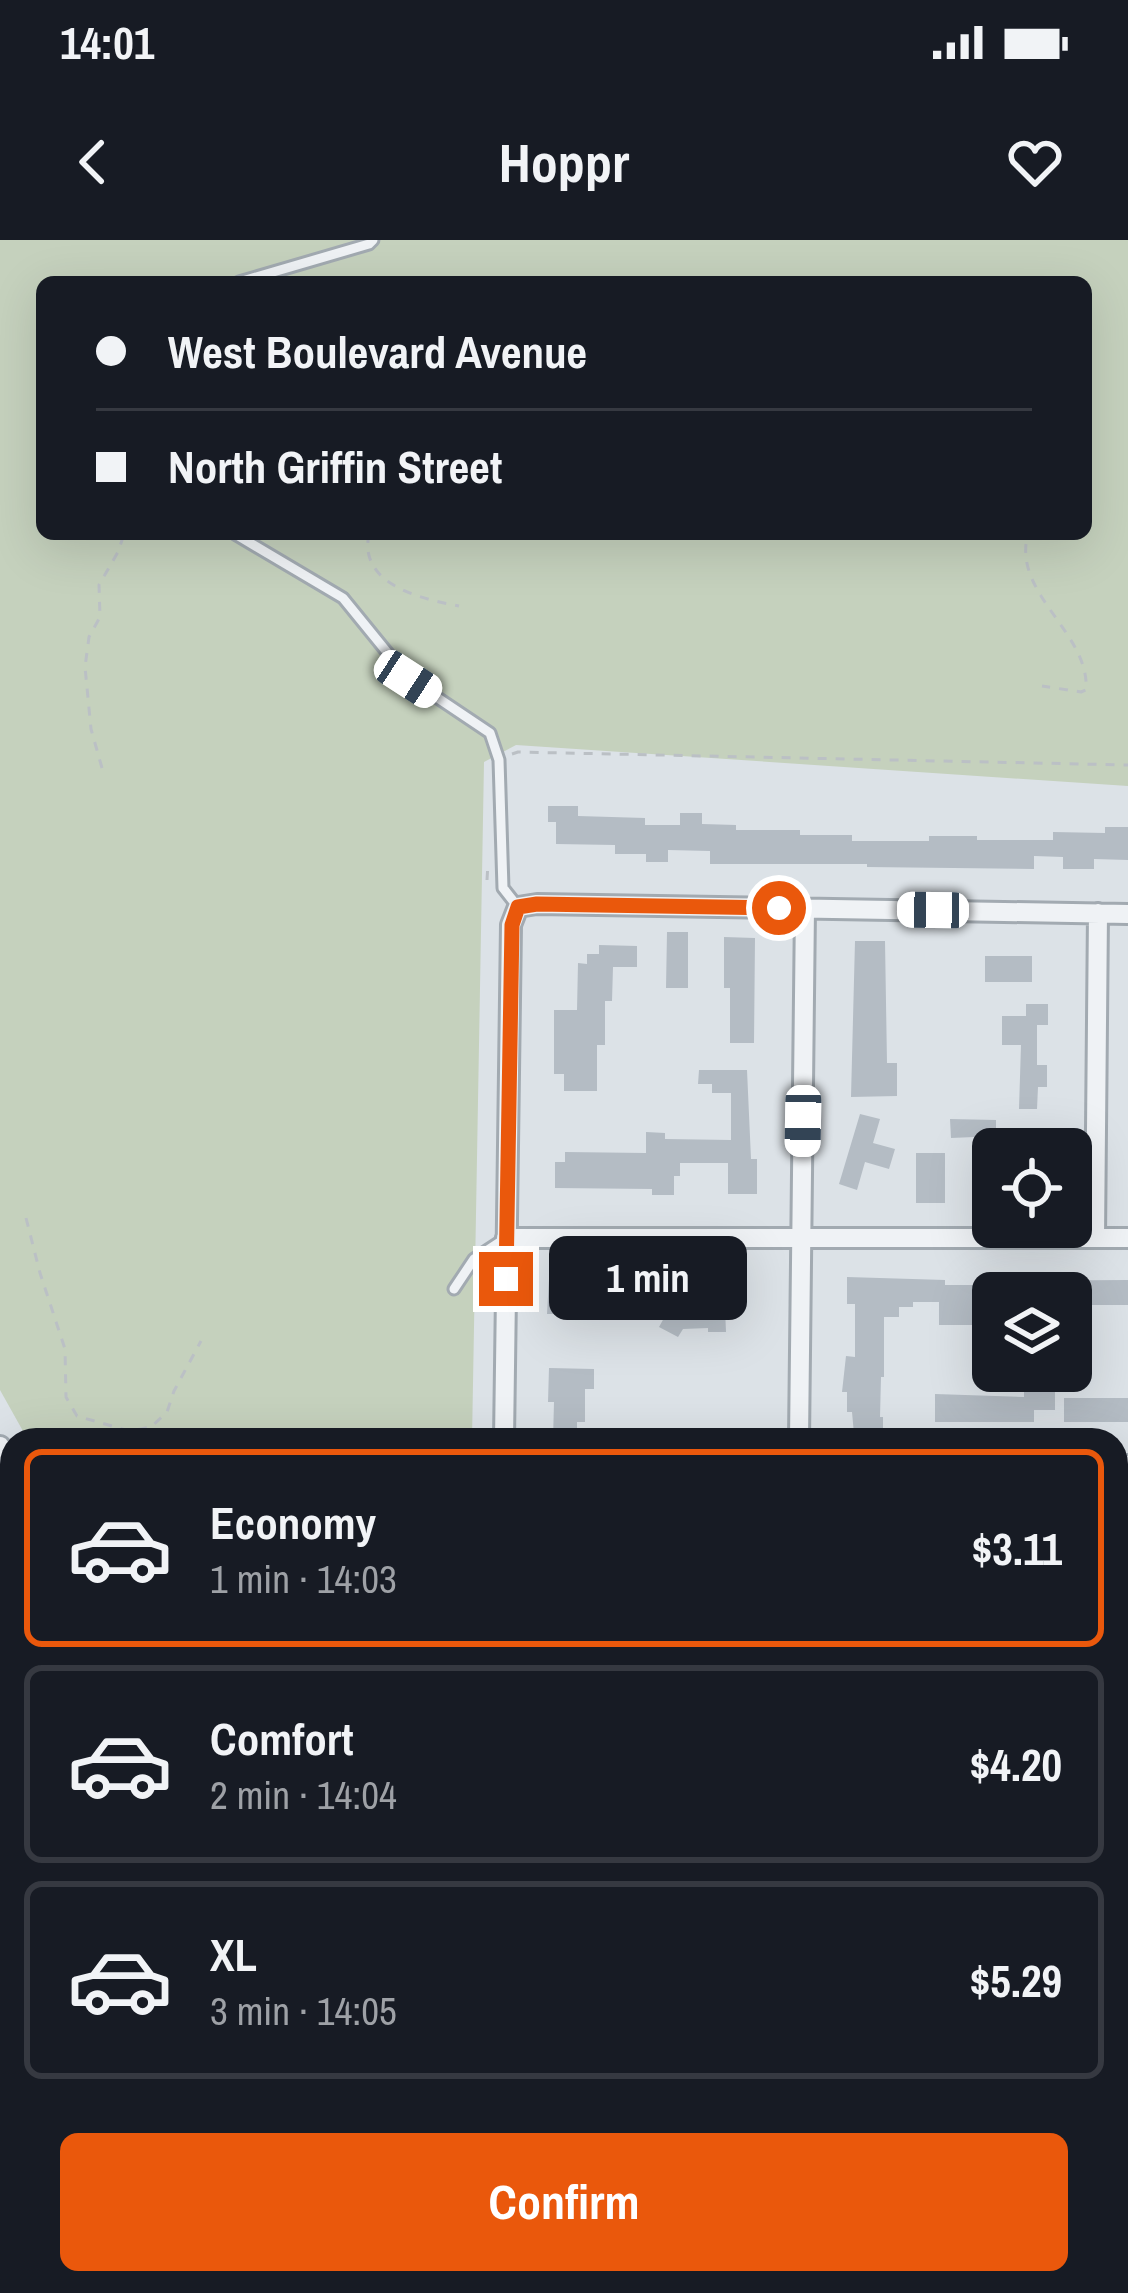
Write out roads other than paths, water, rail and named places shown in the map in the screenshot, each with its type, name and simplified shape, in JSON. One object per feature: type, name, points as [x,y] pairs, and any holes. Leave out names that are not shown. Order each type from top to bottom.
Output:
[{"type":"street","points":[[504,1428],[512,925],[518,907],[1128,914]]},
{"type":"street","points":[[800,1428],[805,908]]},
{"type":"street","points":[[1095,1238],[1098,913]]},
{"type":"street","points":[[506,1238],[1128,1238]]},
{"type":"lane","points":[[260,276],[374,240]]},
{"type":"lane","points":[[245,540],[344,598],[408,679],[490,733],[499,760],[503,887],[518,907]]},
{"type":"lane","points":[[454,1289],[473,1259],[506,1238]]}]
